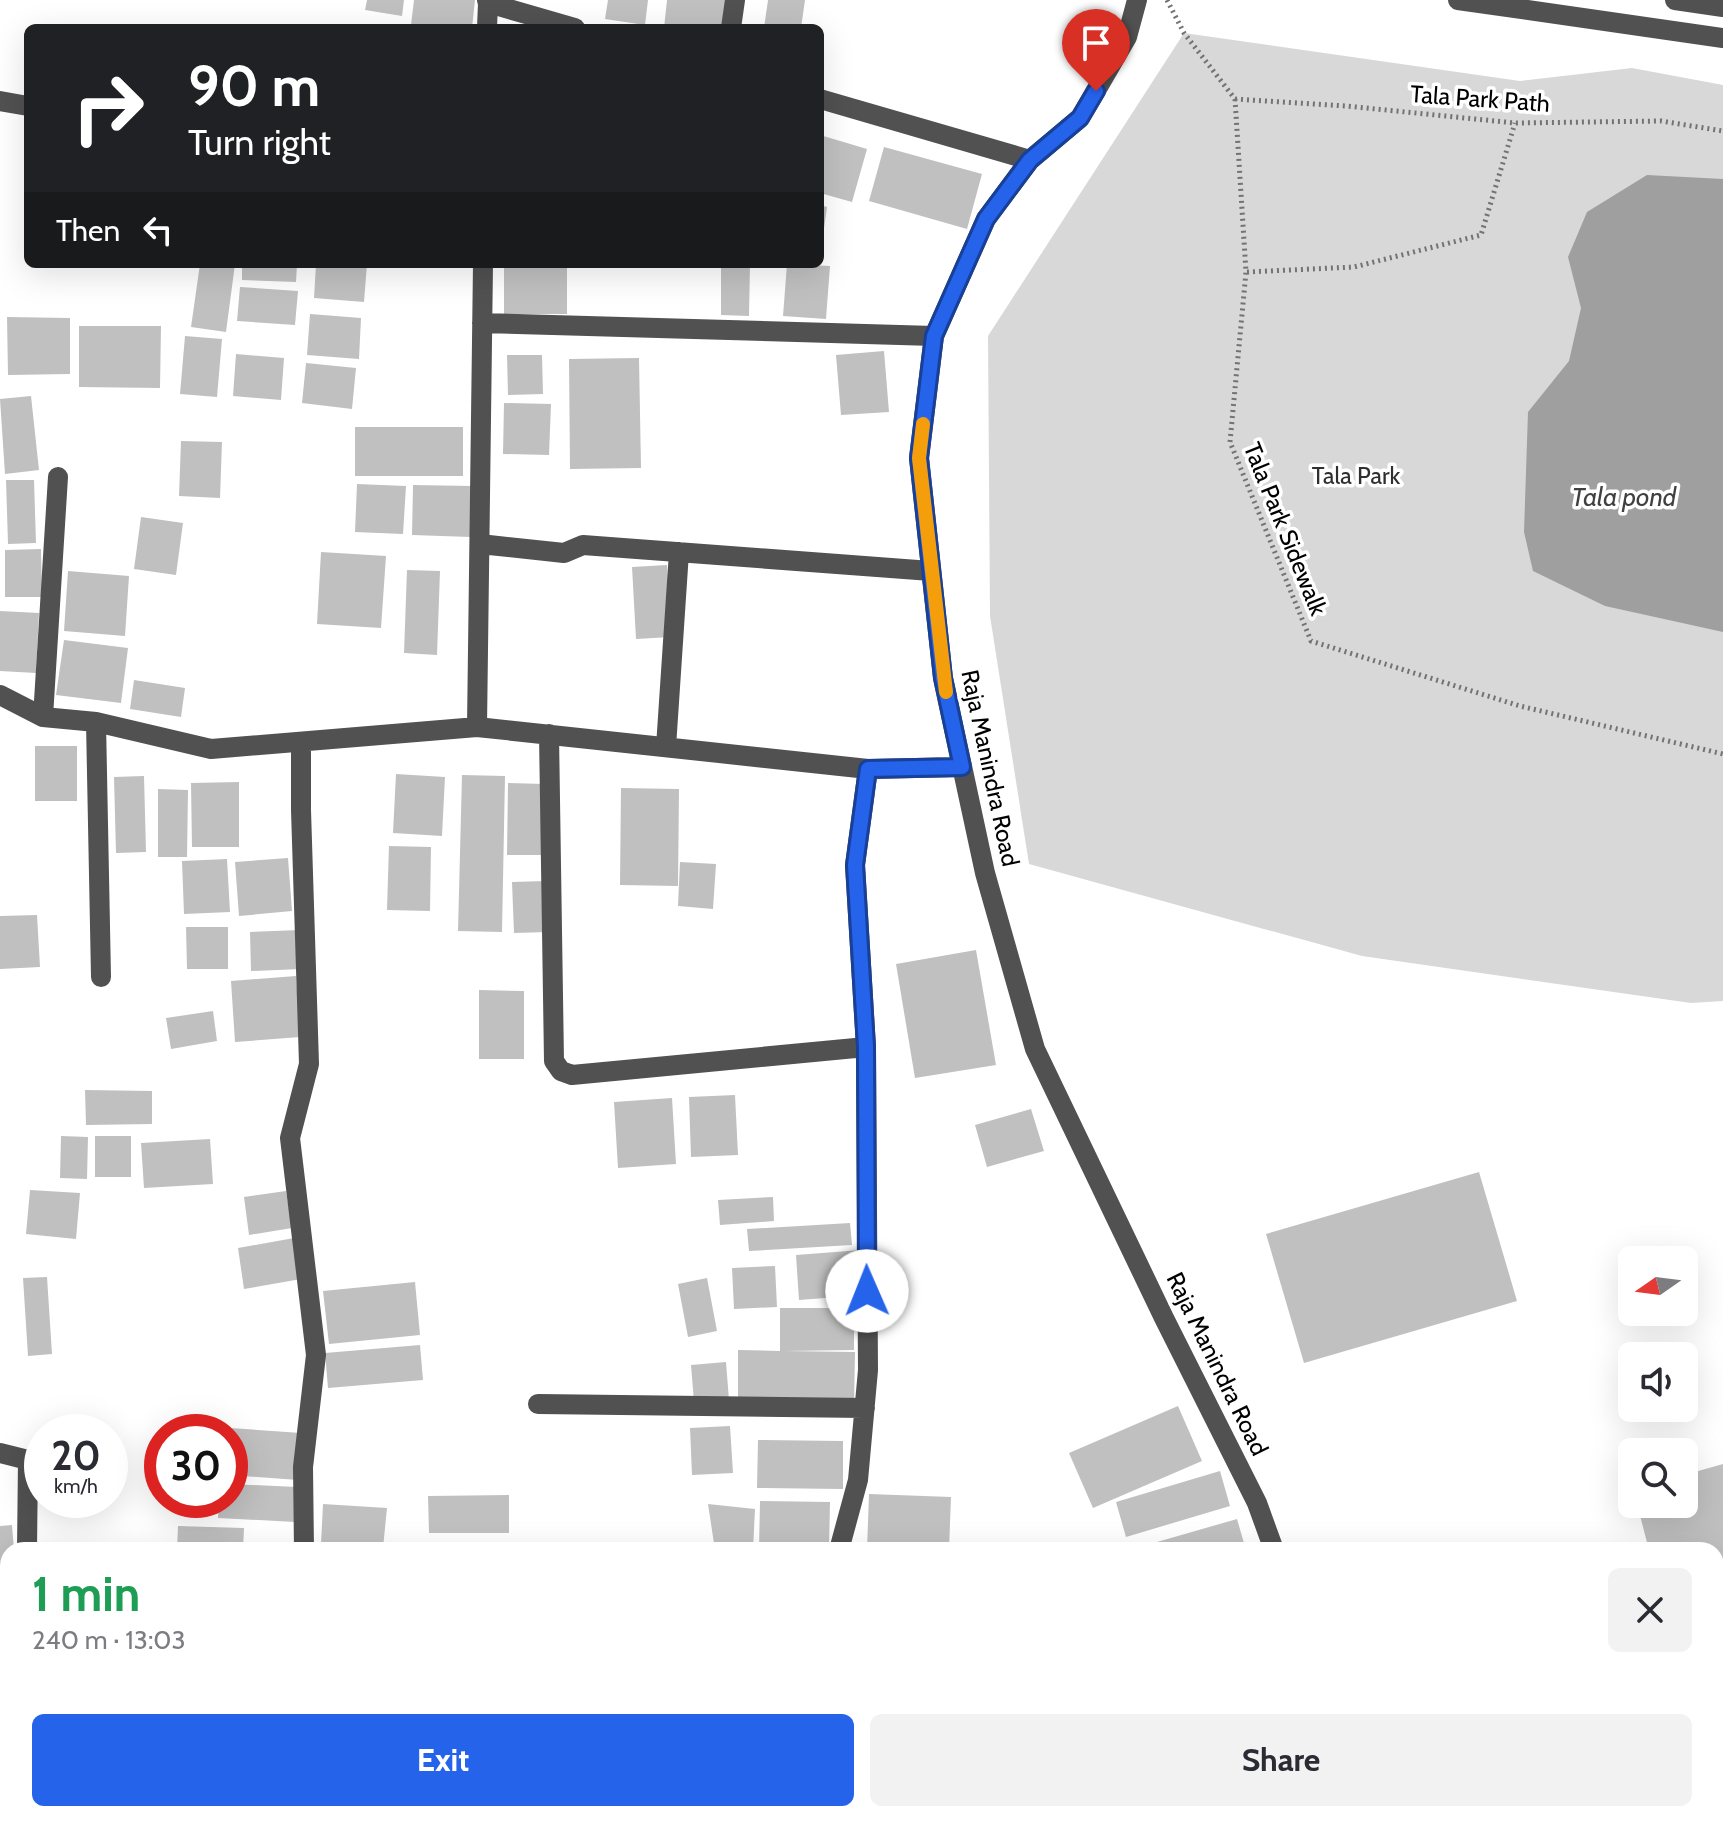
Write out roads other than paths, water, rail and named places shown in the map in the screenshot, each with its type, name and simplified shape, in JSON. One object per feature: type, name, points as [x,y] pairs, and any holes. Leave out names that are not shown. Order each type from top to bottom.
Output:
[{"type":"street","points":[[732,24],[735,0]]},
{"type":"street","name":"Raja Manindra Road","points":[[1137,0],[1127,37],[1080,118],[1030,160],[986,219],[934,336],[919,458],[943,678],[985,873],[1035,1049],[1257,1503],[1271,1542]]},
{"type":"street","points":[[1458,0],[1723,38]]},
{"type":"street","points":[[1675,0],[1723,7]]},
{"type":"street","points":[[487,24],[488,1],[562,24]]},
{"type":"street","points":[[824,100],[1030,160]]},
{"type":"street","points":[[0,101],[24,105]]},
{"type":"street","points":[[477,727],[483,268]]},
{"type":"street","points":[[482,323],[934,336]]},
{"type":"street","points":[[43,717],[58,477]]},
{"type":"street","points":[[480,544],[564,553],[583,545],[931,571]]},
{"type":"street","points":[[666,747],[679,552]]},
{"type":"street","points":[[0,695],[43,717],[96,722],[211,749],[477,727],[868,769],[962,767]]},
{"type":"street","points":[[96,722],[101,977]]},
{"type":"street","points":[[549,734],[554,1061],[561,1071],[572,1075],[866,1047]]},
{"type":"street","points":[[301,742],[309,1064],[290,1138],[316,1355],[303,1467],[304,1542]]},
{"type":"street","points":[[841,1542],[858,1480],[868,1370],[866,1047],[855,865],[868,769]]},
{"type":"street","points":[[538,1404],[865,1408]]},
{"type":"street","points":[[0,1453],[28,1460],[27,1542]]},
{"type":"water","name":"Tala pond","points":[[1647,175],[1723,179],[1723,632],[1605,606],[1533,571],[1524,532],[1528,412],[1569,361],[1581,308],[1568,257],[1587,212]]},
{"type":"park label","name":"Tala Park","points":[[1356,476]]}]
